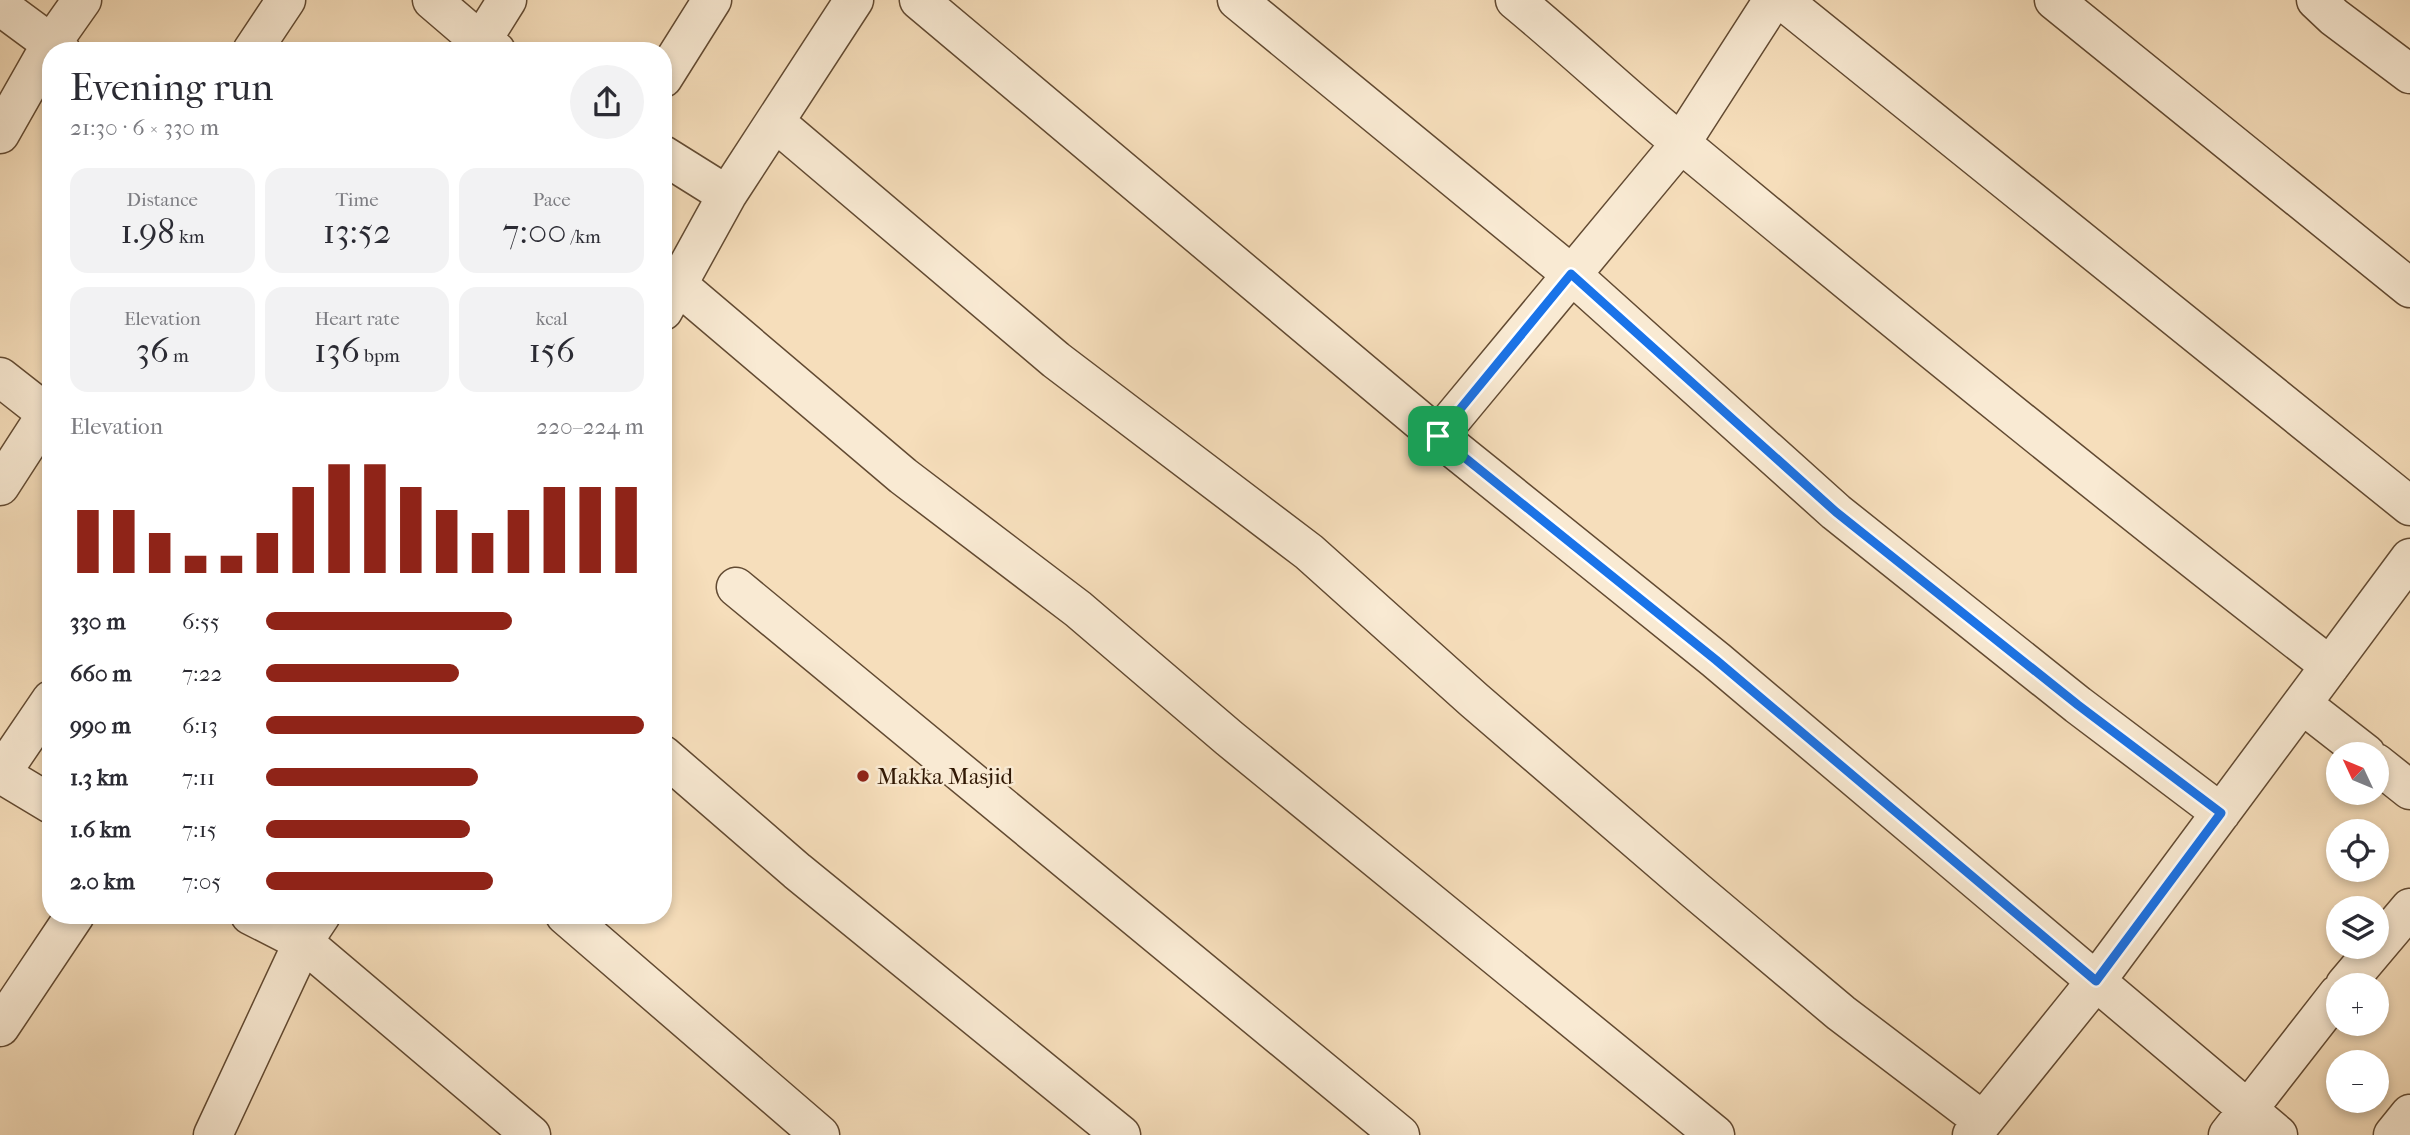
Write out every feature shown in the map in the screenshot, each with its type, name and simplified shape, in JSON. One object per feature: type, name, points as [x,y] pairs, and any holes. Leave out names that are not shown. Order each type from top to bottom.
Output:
[{"type":"street","points":[[59,42],[82,0]]},
{"type":"street","points":[[258,42],[285,0]]},
{"type":"street","points":[[432,0],[478,42]]},
{"type":"street","points":[[487,42],[507,0]]},
{"type":"street","points":[[672,64],[712,0]]},
{"type":"street","points":[[672,296],[727,195],[854,0]]},
{"type":"street","points":[[919,0],[1438,436],[1716,660],[2096,981],[2238,1122],[2278,1135]]},
{"type":"street","points":[[1237,0],[1571,274],[1836,512],[2078,705],[2221,813]]},
{"type":"street","points":[[1515,0],[1681,143],[2146,523],[2330,666]]},
{"type":"street","points":[[1438,436],[1681,143],[1773,0]]},
{"type":"street","points":[[1782,0],[2410,506]]},
{"type":"street","points":[[2054,0],[2410,289]]},
{"type":"street","points":[[2316,0],[2334,17],[2410,74]]},
{"type":"street","points":[[0,6],[49,42]]},
{"type":"street","points":[[0,134],[42,69]]},
{"type":"street","points":[[775,122],[1056,360],[1308,552],[1474,700],[1977,1128],[2096,981],[2330,666],[2403,584]]},
{"type":"street","points":[[672,161],[727,195]]},
{"type":"street","points":[[672,299],[1078,609],[1229,738],[1715,1135]]},
{"type":"street","points":[[0,377],[42,406]]},
{"type":"street","points":[[0,486],[42,424]]},
{"type":"street","points":[[736,587],[1400,1135]]},
{"type":"street","points":[[2302,704],[2350,742]]},
{"type":"street","points":[[42,713],[1,774],[42,799]]},
{"type":"street","points":[[672,763],[797,871],[1121,1135]]},
{"type":"street","points":[[2389,773],[2410,790]]},
{"type":"street","points":[[2355,973],[2410,908]]},
{"type":"street","points":[[0,1027],[69,924]]},
{"type":"street","points":[[290,924],[312,929],[531,1135]]},
{"type":"street","points":[[575,924],[820,1135]]},
{"type":"street","points":[[223,1131],[312,929]]},
{"type":"street","points":[[2238,1122],[2326,1009]]},
{"type":"street","points":[[2393,1135],[2410,1114]]},
{"type":"place","name":"Makka Masjid","points":[[863,776]]},
{"type":"route","points":[[1571,274],[1836,512],[2078,705],[2221,813],[2096,981],[1716,660],[1438,436],[1571,274]]}]
